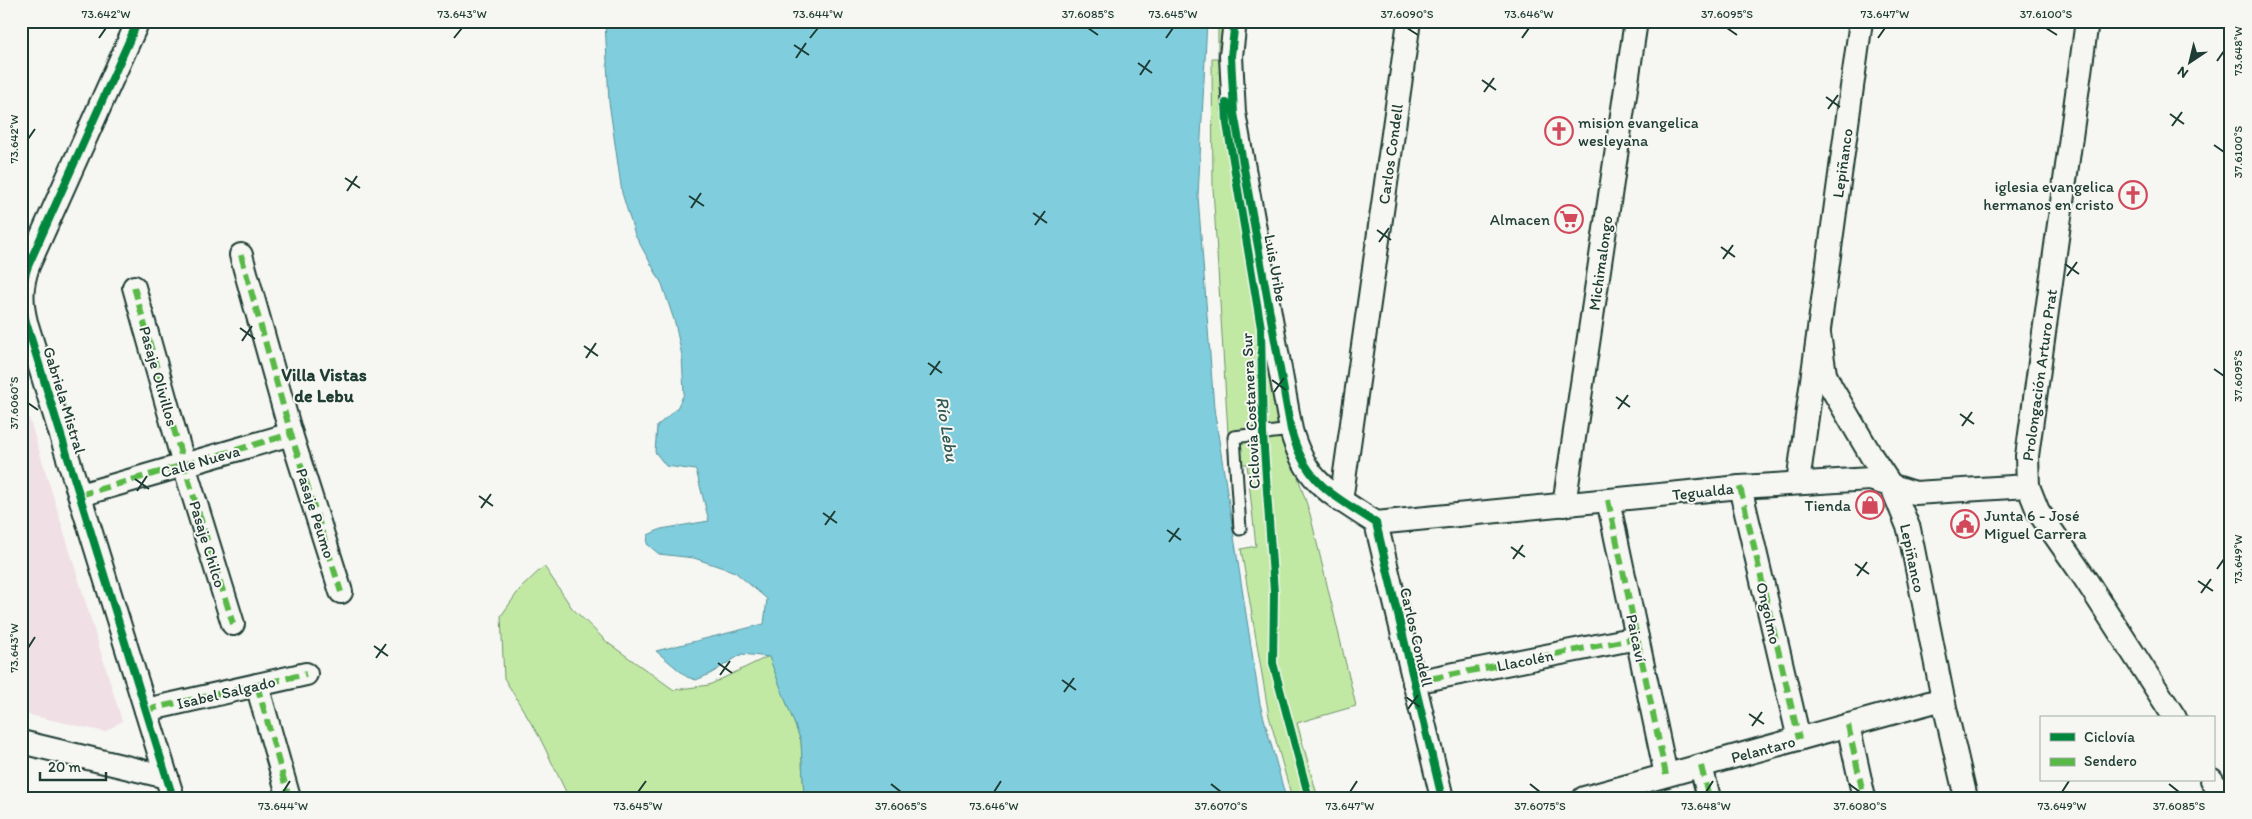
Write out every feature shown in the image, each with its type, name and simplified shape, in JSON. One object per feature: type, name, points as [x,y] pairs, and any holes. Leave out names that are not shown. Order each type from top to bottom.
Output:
[{"type":"street","name":"Gabriela Mistral","points":[[138,21],[22,279],[22,307],[170,787]]},
{"type":"street","name":"Luis Uribe","points":[[1235,21],[1231,63],[1234,113],[1291,430],[1299,456],[1310,474],[1315,481],[1341,501]]},
{"type":"street","name":"Carlos Condell","points":[[1341,501],[1408,21]]},
{"type":"street","name":"Michimalongo","points":[[1564,505],[1636,21]]},
{"type":"street","name":"Lepiñanco","points":[[1798,483],[1861,21]]},
{"type":"street","name":"Prolongación Arturo Prat","points":[[2087,21],[2027,456],[2028,486],[2038,511],[2095,594],[2174,716]]},
{"type":"street","name":"Pasaje Peumo","points":[[241,255],[291,434],[341,592]]},
{"type":"street","name":"Pasaje Olivillos","points":[[134,286],[184,465]]},
{"type":"street","name":"Lepiñanco","points":[[1819,334],[1826,374],[1831,387],[1892,487],[1909,529],[1942,699],[1966,798]]},
{"type":"street","name":"Calle Nueva","points":[[80,495],[291,434]]},
{"type":"street","name":"Pasaje Chilco","points":[[184,465],[233,624]]},
{"type":"street","name":"Tegualda","points":[[1376,523],[1798,483],[1870,479],[1915,493],[2028,486]]},
{"type":"street","name":"Ongolmo","points":[[1740,487],[1799,739]]},
{"type":"street","name":"Paicaví","points":[[1608,500],[1666,776]]},
{"type":"street","points":[[1341,501],[1376,523]]},
{"type":"street","name":"Carlos Condell","points":[[1376,523],[1442,798]]},
{"type":"street","name":"Llacolén","points":[[1414,682],[1637,638]]},
{"type":"street","name":"Isabel Salgado","points":[[146,710],[306,674]]},
{"type":"street","points":[[257,685],[289,798]]},
{"type":"street","name":"Pelantaro","points":[[1585,798],[1942,699]]},
{"type":"street","points":[[1848,725],[1864,798]]},
{"type":"street","points":[[21,742],[170,787]]},
{"type":"street","points":[[1701,766],[1709,798]]},
{"type":"street","points":[[2213,782],[2223,798]]},
{"type":"lane","points":[[1240,529],[1234,437],[1291,430]]},
{"type":"shaded area","points":[[27,411],[122,721],[105,732],[21,713],[21,413]]},
{"type":"green space","points":[[1213,21],[1230,21],[1276,384],[1296,471],[1310,514],[1356,706],[1297,723],[1318,798],[1292,798],[1269,716],[1241,549],[1256,546],[1247,464],[1230,465],[1213,188],[1212,58],[1218,58],[1218,29],[1212,28]]},
{"type":"green space","points":[[544,566],[572,608],[608,643],[674,690],[709,685],[769,656],[801,741],[804,798],[569,798],[540,738],[504,678],[501,616],[520,589]]},
{"type":"water","name":"Río Lebu","points":[[605,21],[1207,21],[1198,196],[1214,408],[1260,704],[1286,798],[804,798],[801,741],[769,657],[742,654],[710,674],[696,680],[687,677],[656,651],[764,624],[767,599],[735,572],[694,558],[659,554],[647,544],[648,535],[661,529],[709,521],[696,470],[666,466],[655,452],[657,426],[677,408],[684,394],[682,356],[675,323],[662,284],[635,235],[622,193],[609,102]]},
{"type":"marked path","points":[[241,255],[291,434],[341,592]]},
{"type":"marked path","points":[[134,287],[184,465],[233,624]]},
{"type":"marked path","points":[[80,495],[291,434]]},
{"type":"marked path","points":[[1740,487],[1799,739]]},
{"type":"marked path","points":[[1608,500],[1666,775]]},
{"type":"marked path","points":[[1414,682],[1637,638]]},
{"type":"marked path","points":[[146,710],[306,674]]},
{"type":"marked path","points":[[257,685],[289,798]]},
{"type":"marked path","points":[[1848,725],[1864,798]]},
{"type":"marked path","points":[[1701,766],[1709,798]]},
{"type":"cycle path","points":[[138,21],[28,266],[23,287],[23,308],[173,798]]},
{"type":"cycle path","points":[[1235,21],[1231,56],[1234,113],[1291,430],[1304,463],[1313,476],[1346,504],[1376,523],[1442,798]]},
{"type":"cycle path","name":"Ciclovia Costanera Sur","points":[[1226,103],[1227,124],[1261,328],[1263,434],[1274,592],[1273,663],[1309,798]]},
{"type":"place","name":"mision evangelica wesleyana","points":[[1559,131]]},
{"type":"place","name":"iglesia evangelica hermanos en cristo","points":[[2133,195]]},
{"type":"place","name":"Almacen","points":[[1569,219]]},
{"type":"place","name":"Tienda","points":[[1870,505]]},
{"type":"place","name":"Junta 6 - José Miguel Carrera","points":[[1965,524]]},
{"type":"district","name":"Villa Vistas de Lebu","points":[[324,385]]}]
